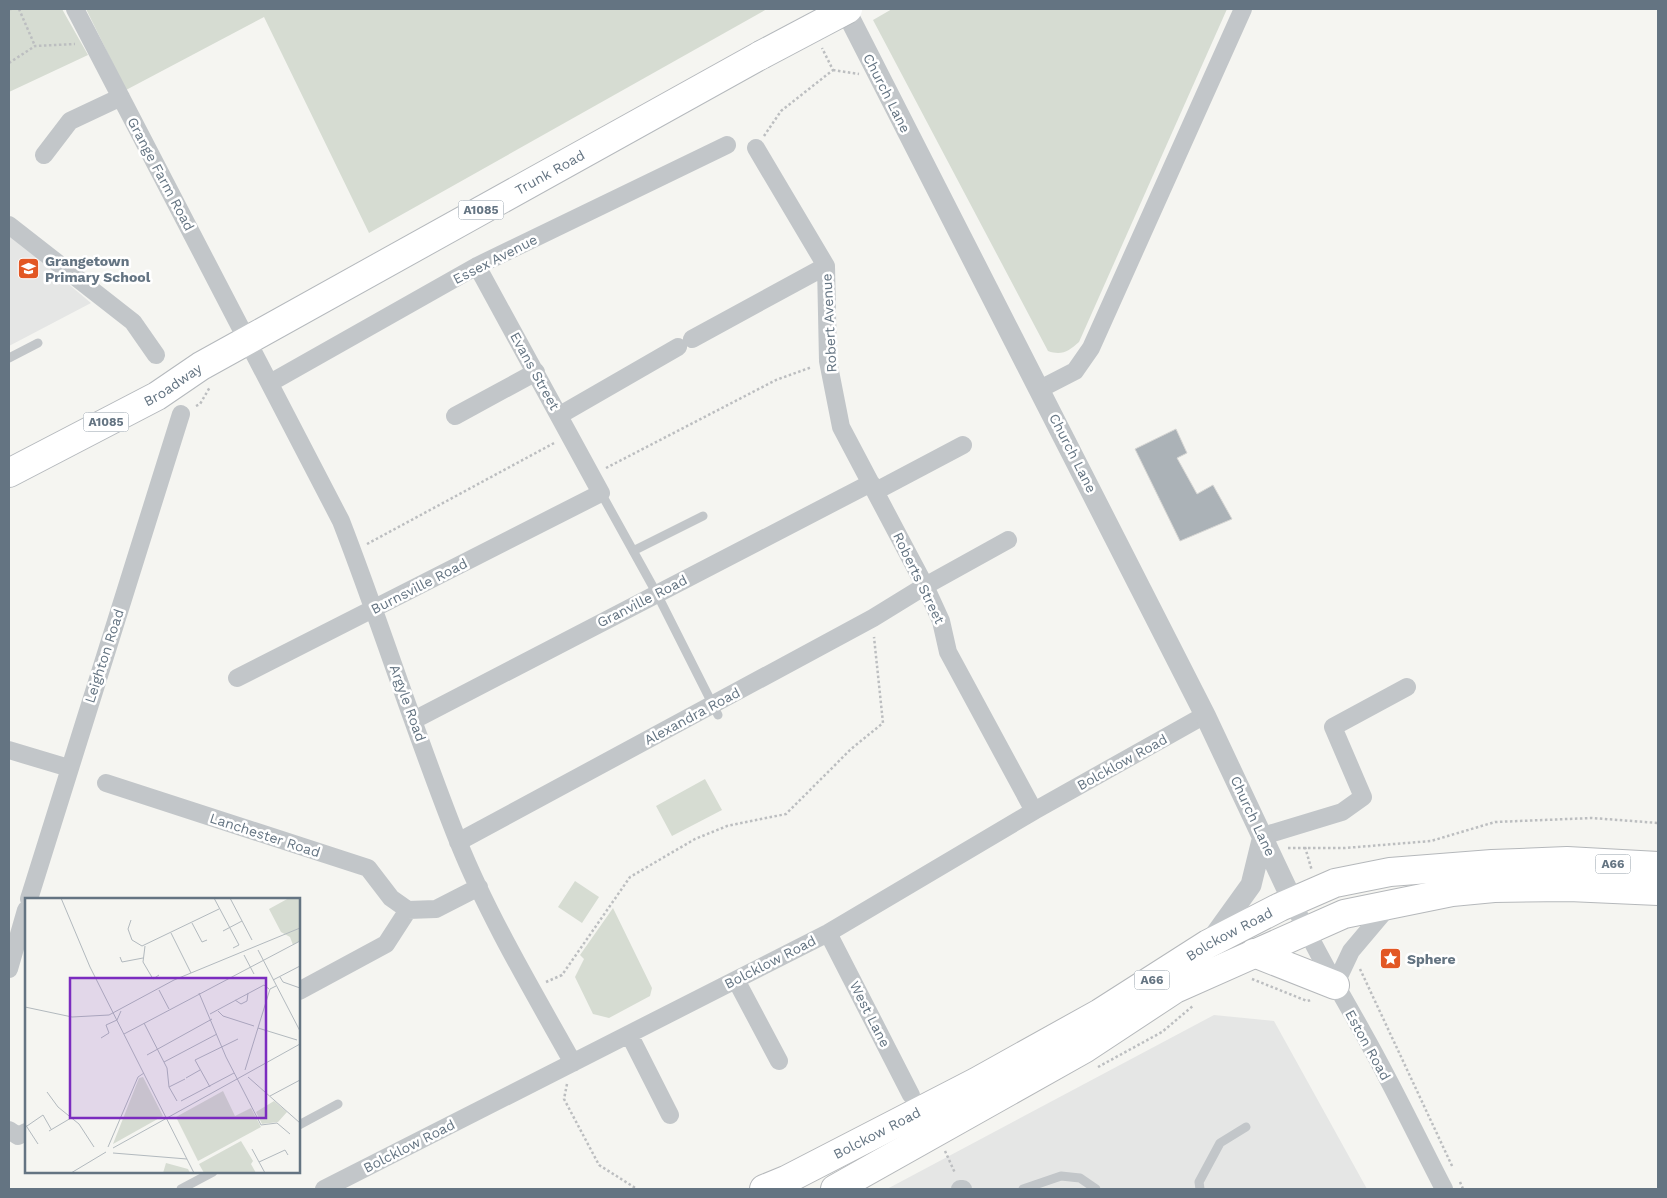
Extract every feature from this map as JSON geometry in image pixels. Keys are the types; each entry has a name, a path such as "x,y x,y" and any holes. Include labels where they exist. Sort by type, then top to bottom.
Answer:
{"main road":[{"name":"Trunk Road","path":"201,366 846,9"},
{"name":"Broadway","path":"9,460 150,386 201,366"},
{"name":"Broadway","path":"9,473 157,396 201,366"},
{"name":"Bolckow Road","path":"764,1189 786,1180 976,1082 1100,1012 1208,944 1335,883 1390,872 1567,861 1658,866"},
{"name":"A66","path":"1254,953 1344,914 1452,892 1494,888 1569,887 1658,891"},
{"name":"Bolckow Road","path":"835,1189 1084,1049 1175,989 1254,953"},
{"path":"1254,953 1335,985"}],"street":[{"name":"Grange Farm Road","path":"75,9 248,340"},
{"name":"Church Lane","path":"846,9 1206,715 1293,902"},
{"path":"1040,389 1075,371 1091,348 1242,9"},
{"path":"44,155 70,121 121,97"},
{"name":"Essex Avenue","path":"270,383 477,266 727,145"},
{"name":"Robert Avenue","path":"756,148 826,266 828,361 841,427"},
{"path":"9,225 133,322 156,355"},
{"name":"Evans Street","path":"477,266 571,434 601,493"},
{"path":"560,415 685,343 826,266"},
{"name":"Argyle Road","path":"248,340 341,521 375,608 458,842 479,887 532,988 566,1066"},
{"path":"454,416 536,372"},
{"name":"Leighton Road","path":"30,898 69,768 181,414"},
{"name":"Roberts Street","path":"841,427 941,621 948,652 1034,811"},
{"name":"Granville Road","path":"414,720 657,594 873,487 963,445"},
{"name":"Burnsville Road","path":"237,678 601,493"},
{"name":"Alexandra Road","path":"458,842 716,709 924,586 1008,540"},
{"path":"1208,944 1250,885 1263,836 1342,812 1363,797 1333,727 1407,687"},
{"name":"Bolcklow Road","path":"324,1189 350,1183 566,1066 828,933 1034,811 1206,715"},
{"path":"9,750 69,768"},
{"name":"Lanchester Road","path":"106,783 368,868 391,898 408,910"},
{"path":"300,990 386,944 408,910 436,909 479,887"},
{"name":"Eston Road","path":"1293,902 1305,930 1363,1032 1444,1189"},
{"path":"1335,985 1351,951 1389,905"},
{"path":"9,969 25,913"},
{"name":"West Lane","path":"828,933 911,1094"},
{"path":"736,980 779,1061"},
{"path":"629,1034 670,1115"},
{"path":"9,1130 18,1136 25,1132"}],"lane":[{"path":"9,358 38,343"},
{"path":"601,493 657,594 716,709"},
{"path":"633,551 703,516"},
{"path":"300,1124 338,1104"},
{"path":"1200,1189 1199,1182 1220,1143 1246,1127"},
{"path":"181,1189 211,1173"},
{"path":"1023,1189 1062,1176 1080,1178 1096,1189"}],"path":[{"path":"19,9 35,46"},
{"path":"9,63 35,46 93,42"},
{"path":"756,148 780,111 833,70 820,44"},
{"path":"592,475 776,380 828,361"},
{"path":"353,551 571,434"},
{"path":"532,988 562,975 630,877 688,843 727,826 786,814 851,749 883,724 872,618"},
{"path":"1305,847 1318,891"},
{"path":"1351,951 1455,1171"},
{"path":"1093,1070 1162,1032 1198,1003"},
{"path":"566,1066 567,1081 564,1100 599,1165 637,1189"},
{"path":"953,1146 945,1151 962,1189"},
{"path":"1459,1180 1463,1189"}],"shaded area":[{"path":"9,9 62,9 88,55 9,92"},
{"path":"86,9 767,9 369,233 264,17 126,90"},
{"path":"892,9 1227,9 1079,342 1068,350 1061,353 1048,351 873,20"},
{"name":"Grangetown Primary School","path":"9,234 91,303 9,346"},
{"path":"705,779 722,810 672,836 656,806"},
{"path":"575,881 599,897 582,923 558,907"},
{"path":"613,908 652,988 650,996 609,1018 593,1014 575,977 584,959 580,955"},
{"path":"1214,1015 1274,1021 1367,1189 887,1189"}],"building":[{"path":"1176,429 1187,453 1177,458 1197,494 1213,485 1232,519 1180,541 1135,449"}],"place":[{"name":"Grangetown Primary School","path":"29,269"},
{"name":"Sphere","path":"1391,959"}]}
